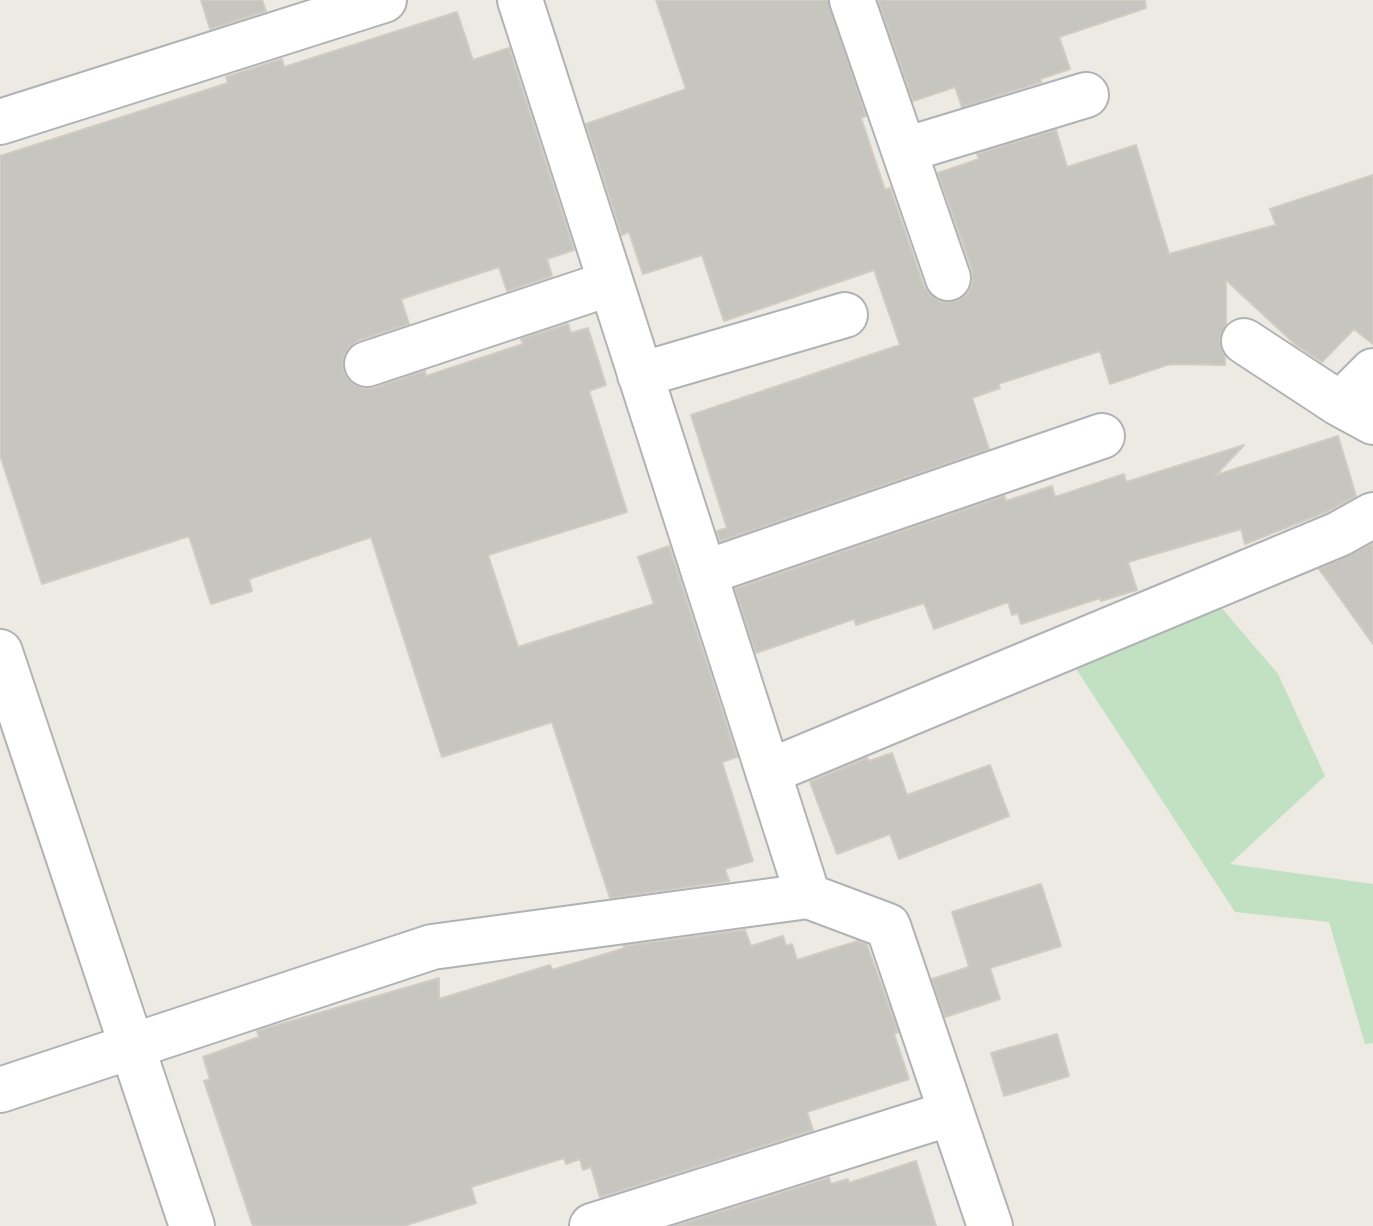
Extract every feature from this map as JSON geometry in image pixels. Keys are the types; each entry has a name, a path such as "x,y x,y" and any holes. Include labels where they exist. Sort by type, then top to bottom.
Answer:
{"street":[{"path":"0,122 384,0"},
{"path":"520,0 808,896"},
{"path":"852,0 948,278"},
{"path":"905,150 1086,95"},
{"path":"367,364 611,283"},
{"path":"640,375 845,315"},
{"path":"1244,341 1357,413 1373,371"},
{"path":"704,573 1102,436"},
{"path":"768,772 1339,534 1373,515"},
{"path":"0,652 192,1226"},
{"path":"0,1090 432,947 808,896 888,926 990,1226"},
{"path":"592,1226 951,1113"}],"green space":[{"path":"1220,606 1278,674 1325,776 1230,864 1373,884 1373,1043 1365,1044 1329,922 1235,912 1067,655"}],"building":[{"path":"201,0 262,0 266,11 210,29"},
{"path":"656,0 828,0 866,116 861,118 885,190 890,188 924,286 931,296 942,302 957,301 967,294 973,282 972,270 938,173 979,159 977,154 1056,130 1067,167 1136,145 1169,254 1276,225 1270,209 1373,175 1373,344 1354,329 1322,362 1296,345 1226,280 1226,325 1219,340 1225,365 1170,364 1110,384 1100,351 998,384 1000,388 972,398 989,449 720,541 717,531 727,528 691,415 900,345 874,270 724,321 702,255 643,274 629,232 622,235 586,124 686,89"},
{"path":"878,0 1145,0 1146,8 1059,37 1070,69 1040,79 1041,82 962,107 955,87 913,101"},
{"path":"457,12 473,60 509,48 574,250 547,259 552,276 507,291 499,267 401,299 409,324 359,340 349,347 343,358 343,371 351,383 363,389 374,388 425,371 426,376 523,344 521,339 568,324 571,333 588,328 606,385 589,391 627,512 488,555 518,647 654,604 638,557 669,546 737,757 722,762 753,861 725,869 729,881 610,898 552,722 442,757 371,537 249,579 252,591 211,604 189,536 42,584 0,455 0,156 228,83 226,77 282,59 284,67"},
{"path":"1338,436 1356,496 1328,511 1245,544 1241,529 1128,562 1137,590 1101,601 1100,598 1021,624 1018,613 1012,615 1008,602 934,629 924,603 856,625 854,619 756,653 735,589 1004,496 1006,501 1052,486 1055,497 1124,474 1126,482 1244,445 1216,475"},
{"path":"1373,545 1373,644 1319,569"},
{"path":"892,753 907,795 990,765 1009,816 899,859 890,834 837,854 810,782 867,758 869,761"},
{"path":"1041,884 1061,946 990,968 1000,999 945,1017 932,979 969,967 952,912"},
{"path":"745,930 751,946 783,936 786,946 792,944 797,960 858,941 867,945 898,1032 894,1034 909,1079 807,1112 813,1130 600,1197 591,1167 583,1170 580,1159 566,1164 564,1158 471,1187 476,1203 404,1226 253,1226 204,1081 210,1079 203,1057 259,1037 257,1031 439,978 439,999 550,965 552,970 624,946"},
{"path":"1057,1034 1069,1076 1004,1096 991,1053"},
{"path":"916,1161 936,1226 675,1226 829,1178 831,1184 848,1179 849,1183"}]}
